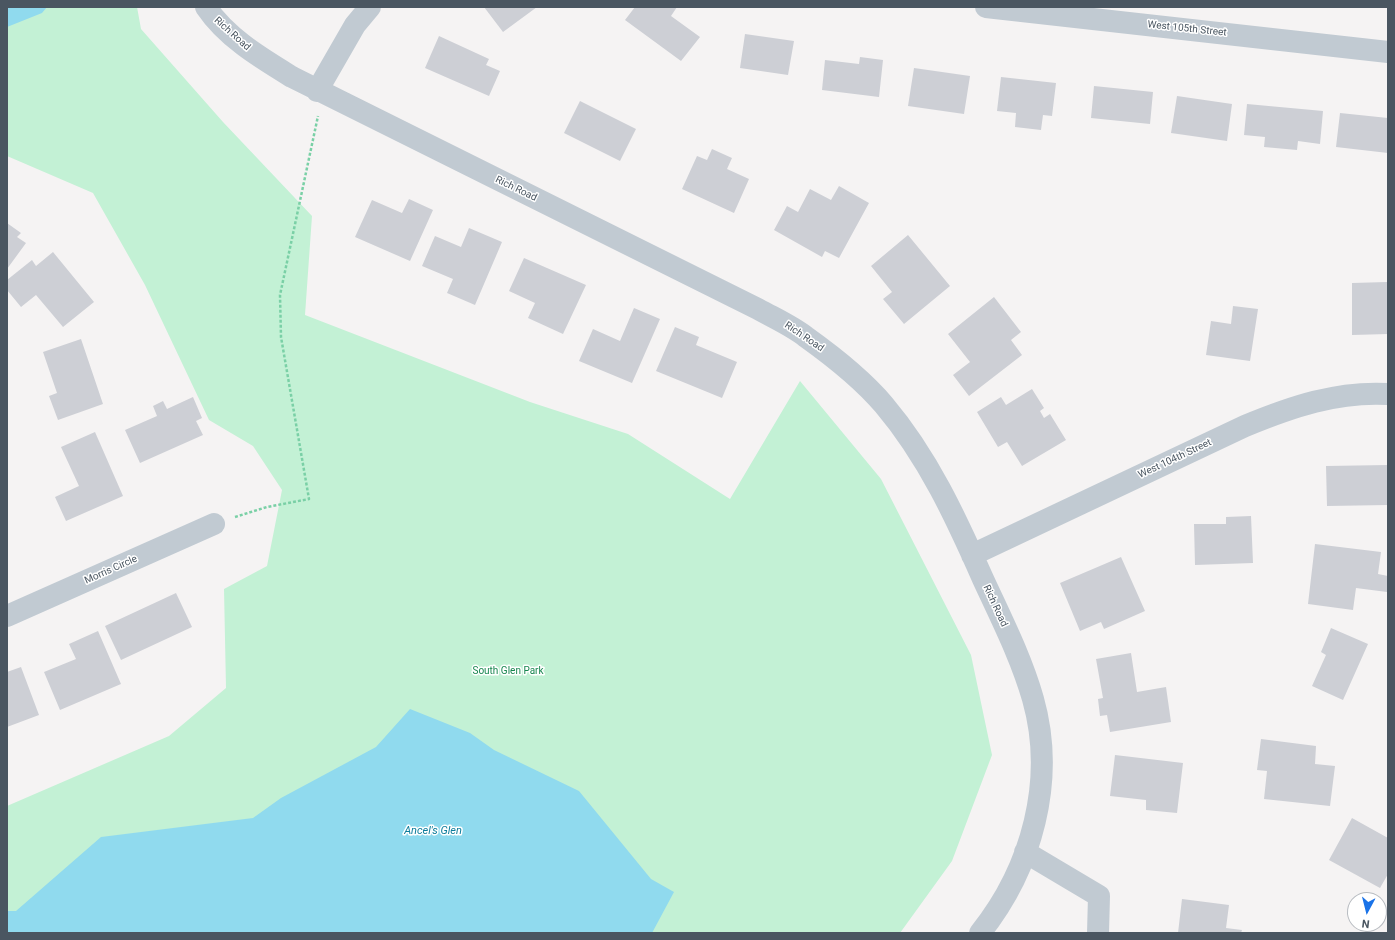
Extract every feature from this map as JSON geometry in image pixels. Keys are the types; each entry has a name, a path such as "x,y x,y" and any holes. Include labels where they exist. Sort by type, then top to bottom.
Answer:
{"street":[{"name":"Rich Road","path":"206,7 214,18 251,52 321,93 758,309 805,335 847,368 884,405 916,448 944,495 1018,656 1034,700 1041,745 1041,792 1031,838 1014,881 990,921 980,933"},
{"path":"321,93 355,25 370,7"},
{"name":"West 105th Street","path":"986,7 1388,52"},
{"name":"West 104th Street","path":"972,555 1245,426 1289,408 1334,397 1388,394"},
{"name":"Morris Circle","path":"7,616 214,524"},
{"path":"1025,852 1099,896 1098,933"}],"path":[{"path":"214,524 267,507 308,499 280,337 280,295 321,93"}],"green space":[{"name":"South Glen Park","path":"7,7 137,7 141,29 223,122 312,216 305,315 530,402 628,434 730,499 800,381 881,479 971,655 992,755 952,861 900,933 7,933 7,806 169,736 226,688 224,589 267,566 282,490 253,446 209,420 145,285 93,193 7,156"}],"water":[{"path":"7,7 47,7 42,13 7,27"},
{"name":"Ancel's Glen","path":"410,709 470,733 494,750 579,791 651,879 674,892 652,933 7,933 7,911 16,911 101,837 253,818 281,798 376,747"}],"building":[{"path":"484,7 537,7 503,32"},
{"path":"635,7 677,7 671,16 700,37 681,61 625,20"},
{"path":"745,34 794,41 788,75 740,68"},
{"path":"439,36 489,59 486,65 500,71 489,96 425,68"},
{"path":"860,57 883,60 879,97 822,90 825,60 859,64"},
{"path":"914,68 970,76 964,114 908,106"},
{"path":"1001,77 1056,83 1052,116 1043,115 1041,130 1015,127 1016,113 997,111"},
{"path":"1094,86 1153,92 1150,124 1091,118"},
{"path":"1177,96 1232,104 1227,141 1171,133"},
{"path":"580,101 636,129 620,161 564,133"},
{"path":"1247,104 1323,111 1320,144 1298,141 1297,150 1264,147 1265,137 1244,135"},
{"path":"1340,113 1388,118 1388,153 1336,147"},
{"path":"712,149 732,158 727,169 749,179 734,213 682,189 697,156 707,160"},
{"path":"839,186 869,203 839,258 825,251 822,257 774,230 787,206 798,212 810,189 831,200"},
{"path":"409,199 433,210 410,261 355,237 372,200 402,213"},
{"path":"7,223 21,233 17,237 26,243 7,269"},
{"path":"469,228 502,242 475,305 447,293 453,279 422,266 435,236 461,247"},
{"path":"908,235 950,286 904,324 883,299 892,292 871,266"},
{"path":"53,252 94,302 63,327 36,295 21,307 7,290 7,280 32,260 36,266"},
{"path":"524,258 586,285 563,334 528,318 535,303 509,291"},
{"path":"1387,282 1388,334 1352,335 1352,283"},
{"path":"994,297 1021,332 1011,340 1022,355 969,396 953,375 970,362 948,334"},
{"path":"1233,306 1258,309 1250,361 1206,355 1211,321 1231,324"},
{"path":"634,308 660,319 632,383 579,361 593,329 620,341"},
{"path":"675,327 699,337 696,345 737,362 722,398 656,371"},
{"path":"81,339 103,404 58,420 49,396 57,393 43,352"},
{"path":"1032,389 1044,408 1040,411 1044,418 1050,414 1066,440 1022,466 1007,442 998,447 977,412 1001,397 1006,405"},
{"path":"193,397 202,418 196,421 203,435 140,463 125,430 157,416 153,406 163,401 167,409"},
{"path":"95,432 123,496 66,521 55,497 79,486 61,447"},
{"path":"1388,465 1388,505 1327,506 1326,466"},
{"path":"1251,516 1253,563 1195,565 1194,524 1226,524 1226,517"},
{"path":"1315,544 1381,552 1378,574 1388,576 1387,592 1356,588 1353,610 1308,604"},
{"path":"1121,557 1145,611 1104,629 1101,622 1080,631 1060,583"},
{"path":"176,593 192,627 121,660 105,626"},
{"path":"1331,628 1368,644 1343,700 1312,686 1326,655 1321,652"},
{"path":"98,631 121,684 60,710 44,672 76,659 69,644"},
{"path":"1131,653 1137,692 1166,687 1171,722 1110,732 1107,715 1100,716 1098,699 1103,698 1096,659"},
{"path":"21,667 39,715 7,727 7,672"},
{"path":"1261,739 1316,746 1315,764 1335,766 1330,806 1264,799 1267,771 1257,770"},
{"path":"1115,755 1183,763 1177,813 1146,810 1146,800 1110,796"},
{"path":"1352,818 1388,838 1388,874 1380,888 1329,860"},
{"path":"1182,899 1229,905 1226,928 1242,930 1241,933 1178,933"}]}
